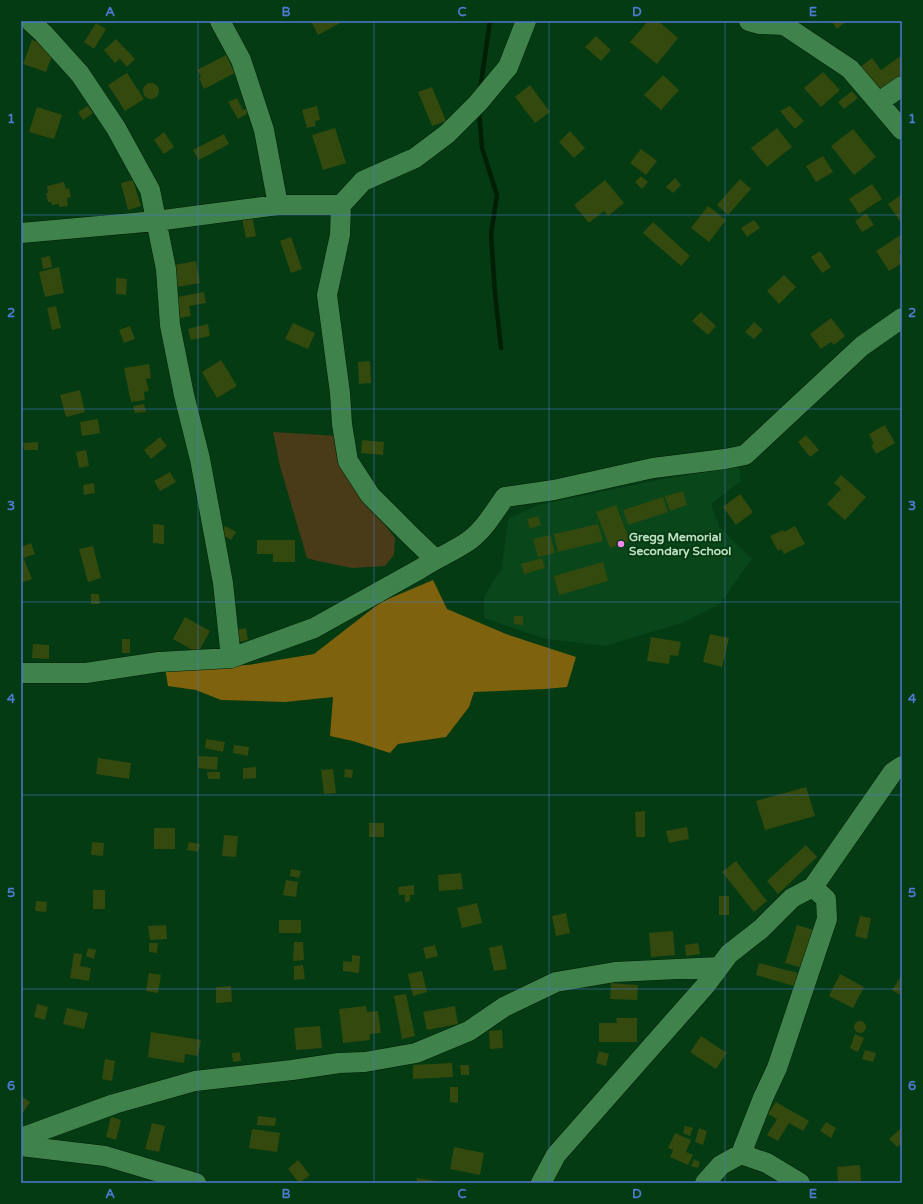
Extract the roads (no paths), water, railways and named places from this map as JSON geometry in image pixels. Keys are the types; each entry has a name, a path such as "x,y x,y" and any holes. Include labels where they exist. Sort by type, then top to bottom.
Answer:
{"street":[{"path":"30,21 80,74 116,128 150,190 166,269 170,325 184,395 200,459 223,583 231,658"},
{"path":"220,21 241,60 264,130 278,205"},
{"path":"436,559 370,495 348,461 342,424 340,393 327,295 340,235 341,205 363,181 415,158 447,134 478,103 508,67 526,21"},
{"path":"756,22 784,24 850,69 902,130"},
{"path":"879,102 902,86"},
{"path":"21,233 156,221 278,205 341,205"},
{"path":"21,673 86,673 159,662 231,658 314,628 468,542 484,526 505,497 554,490 653,468 745,455 862,346 902,318"},
{"path":"541,1183 556,1155 704,986 729,954 761,928 792,898 813,887 893,772 902,766"},
{"path":"705,1183 721,1165 741,1154 763,1098 777,1068 827,919 826,899 813,887"},
{"path":"21,1138 114,1104 195,1081 285,1071 339,1063 365,1062 416,1053 469,1031 504,1007 556,982 615,972 719,967"},
{"path":"21,1146 105,1156 196,1183"},
{"path":"741,1154 767,1163 800,1183"}],"waterway":[{"path":"480,90 490,21"},
{"path":"479,111 482,148 497,195 491,234 501,348"}],"place":[{"name":"Gregg Memorial Secondary School","path":"621,544"}]}
